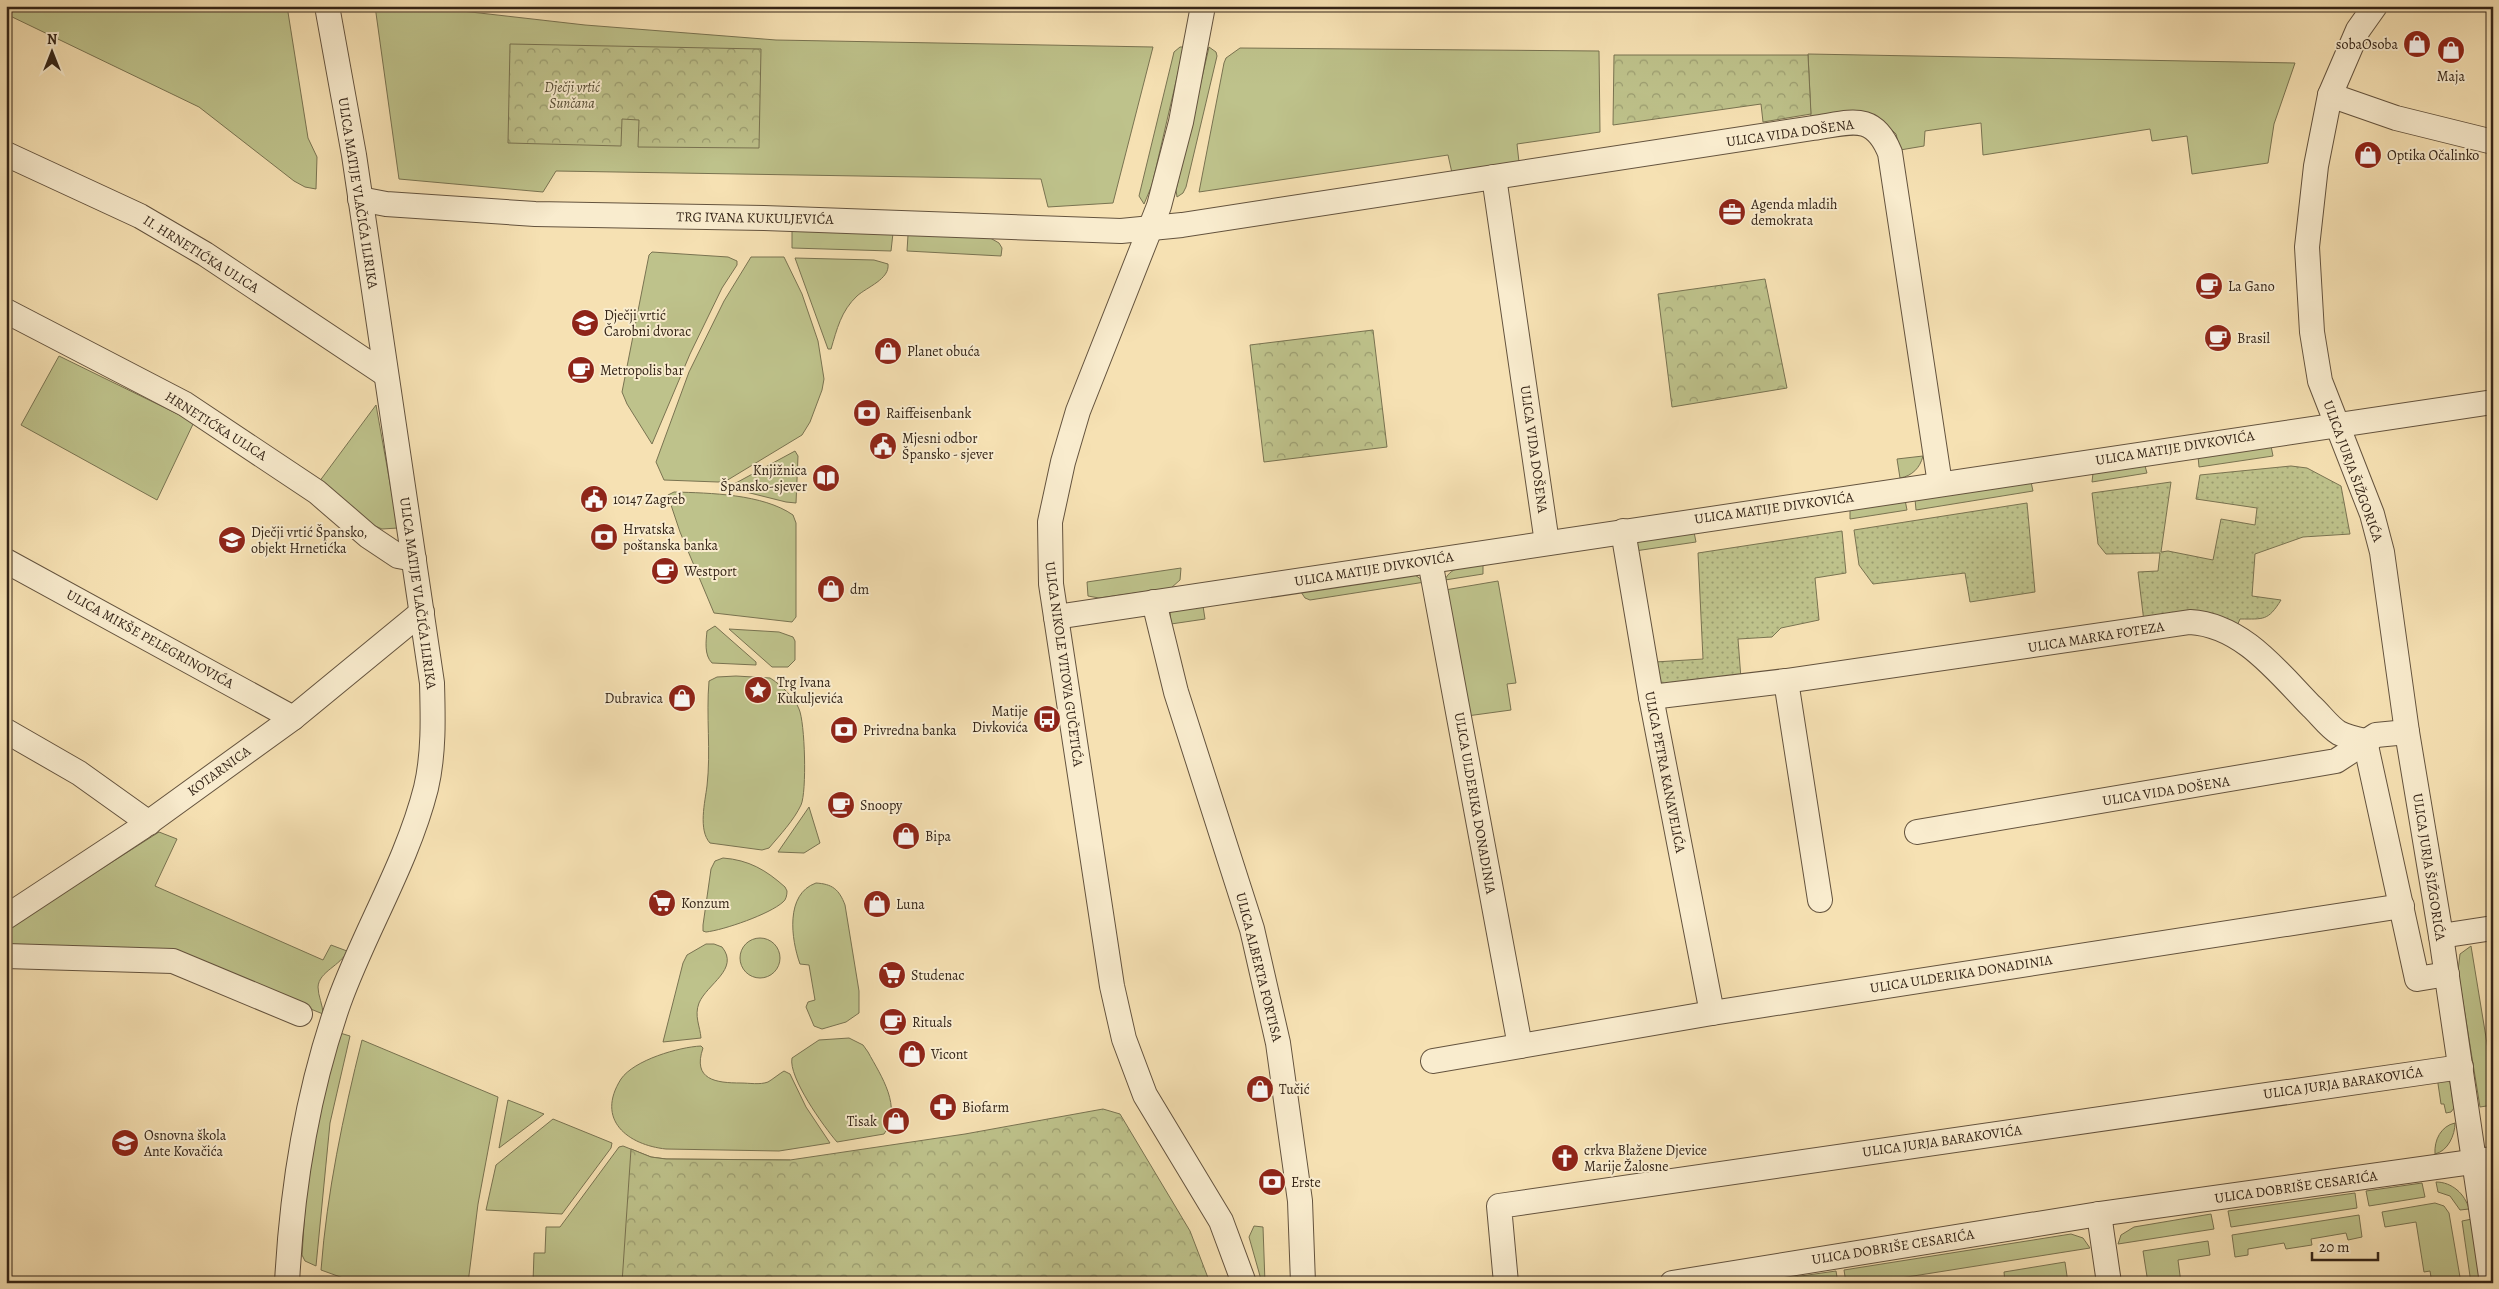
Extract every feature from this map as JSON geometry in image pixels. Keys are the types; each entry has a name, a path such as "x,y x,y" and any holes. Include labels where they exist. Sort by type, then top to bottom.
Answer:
{"street":[{"name":"ULICA MATIJE VLAČIĆA ILIRIKA","path":"287,1283 293,1199 307,1110 316,1074 343,992 411,833 426,787 433,733 432,683 422,612 385,374 354,155 327,6"},
{"name":"ULICA NIKOLE VITOVA GUČETIĆA","path":"1203,6 1181,122 1160,206 1078,411 1063,462 1054,503 1050,540 1051,584 1112,986 1122,1030 1145,1095 1221,1222 1244,1283"},
{"name":"ULICA JURJA ŠIŽGORIĆA","path":"2375,6 2358,30 2330,95 2316,166 2308,247 2316,352 2320,381 2372,514 2382,552 2406,732 2441,936 2460,1067 2484,1161 2492,1283"},
{"path":"2330,95 2396,118 2493,142"},
{"name":"ULICA VIDA DOŠENA","path":"1150,229 1846,123 1862,123 1873,127 1882,137 1890,153 1940,484"},
{"name":"II. HRNETIĆKA ULICA","path":"6,154 140,216 205,254 385,374"},
{"name":"ULICA VIDA DOŠENA","path":"1494,178 1548,543"},
{"name":"TRG IVANA KUKULJEVIĆA","path":"360,199 386,204 535,214 774,218 1121,231 1150,229"},
{"name":"HRNETIĆKA ULICA","path":"6,311 56,335 185,404 317,492 383,546 398,556 414,559"},
{"name":"ULICA MATIJE DIVKOVIĆA","path":"1056,617 2493,402"},
{"name":"ULICA PETRA KANAVELIĆA","path":"1623,531 1651,697 1712,1012"},
{"name":"ULICA MIKŠE PELEGRINOVIĆA","path":"6,561 293,718"},
{"name":"ULICA ULDERIKA DONADINIA","path":"1430,561 1520,1046"},
{"name":"ULICA ALBERTA FORTISA","path":"1154,602 1176,692 1252,929 1278,1043 1300,1201 1303,1283"},
{"name":"KOTARNICA","path":"6,918 149,823 293,718 422,612"},
{"name":"ULICA MARKA FOTEZA","path":"1651,697 1786,681 2190,622 2209,623 2226,630 2242,640 2273,667 2337,732 2365,741"},
{"path":"1786,681 1820,900"},
{"path":"6,731 79,773 149,823"},
{"name":"ULICA VIDA DOŠENA","path":"1917,832 2336,761 2345,757 2376,735 2406,732"},
{"path":"2365,741 2417,979 2447,974"},
{"name":"ULICA ULDERIKA DONADINIA","path":"1434,1061 1712,1012 2402,906"},
{"path":"2441,936 2493,928"},
{"path":"6,956 173,961 300,1014"},
{"name":"ULICA JURJA BARAKOVIĆA","path":"1506,1283 1499,1206 2460,1067"},
{"name":"ULICA DOBRIŠE CESARIĆA","path":"1672,1283 1748,1276 2098,1214 2484,1161"},
{"path":"2098,1214 2108,1283"}],"green space":[{"path":"6,6 287,6 308,138 317,157 316,189 305,187 294,181 199,107 6,14"},
{"path":"375,6 418,6 585,25 776,40 1153,47 1113,203 1048,207 1041,179 556,171 543,192 399,179"},
{"name":"Dječji vrtić Sunčana","path":"510,44 761,49 759,148 638,147 639,120 622,119 621,146 508,143"},
{"path":"1180,47 1184,47 1152,185 1144,204 1139,196 1174,52"},
{"path":"1209,47 1216,52 1217,56 1186,187 1183,193 1177,197 1176,190"},
{"path":"1240,48 1599,51 1600,132 1517,144 1519,162 1452,173 1448,155 1199,192 1224,63 1226,58"},
{"path":"1808,54 2295,63 2274,124 2268,163 2192,174 2187,136 2152,141 2150,129 1983,155 1981,123 1925,131 1924,146 1900,150 1896,134 1883,121 1811,118"},
{"path":"1614,55 1808,55 1811,114 1763,122 1761,104 1613,125"},
{"path":"792,229 893,233 891,251 792,248"},
{"path":"908,235 985,235 999,243 1002,248 1001,256 907,251"},
{"path":"652,252 728,257 737,261 737,265 722,288 690,354 652,444 627,404 622,392 649,255"},
{"path":"751,257 784,257 802,294 818,341 824,379 822,390 810,422 802,435 726,481 664,480 656,462 689,372 724,301"},
{"path":"795,258 874,260 888,264 888,269 882,278 857,296 847,308 840,321 831,349 828,349"},
{"path":"1765,279 1787,388 1672,407 1658,294"},
{"path":"1373,330 1387,447 1264,462 1250,345"},
{"path":"59,356 194,422 157,500 21,425"},
{"path":"376,405 398,528 382,529 373,525 319,482"},
{"path":"2271,446 2273,456 2199,467 2198,456"},
{"path":"795,451 798,456 796,503 734,489 734,484"},
{"path":"1923,456 1915,471 1900,478 1897,459"},
{"path":"2145,466 2147,473 2092,482 2093,473"},
{"path":"2291,466 2307,468 2341,486 2350,534 2303,537 2255,554 2252,596 2281,600 2272,612 2265,617 2260,619 2240,619 2237,626 2144,622 2138,572 2158,571 2160,553 2106,554 2098,544 2092,493 2171,482 2161,552 2168,551 2213,560 2221,519 2255,525 2257,508 2196,499 2200,475"},
{"path":"2031,482 2033,491 1916,510 1915,499"},
{"path":"674,492 720,494 752,499 781,508 793,515 796,523 796,617 792,622 714,613 680,532 669,499 668,495"},
{"path":"1905,500 1907,510 1850,519 1850,509"},
{"path":"2027,503 2035,592 1970,602 1965,573 1873,584 1859,565 1854,530"},
{"path":"1842,531 1846,573 1815,578 1819,620 1781,628 1772,637 1738,639 1741,679 1663,687 1660,683 1655,662 1703,659 1698,553"},
{"path":"1694,532 1696,542 1635,551 1634,541"},
{"path":"1483,564 1483,574 1445,580 1456,569"},
{"path":"1181,568 1180,580 1171,588 1099,598 1088,596 1087,582"},
{"path":"1415,575 1425,582 1310,600 1305,598 1301,592"},
{"path":"1498,581 1516,683 1507,684 1511,710 1467,716 1445,590"},
{"path":"1203,606 1205,619 1171,624 1170,612"},
{"path":"715,626 756,662 756,665 712,663 709,660 706,648 706,639 707,631"},
{"path":"729,629 779,632 793,637 795,641 795,660 788,667 772,667"},
{"path":"717,677 770,678 783,688 791,696 799,709 803,728 805,772 801,805 791,822 769,848 762,850 710,843 704,831 703,816 709,760 709,681"},
{"path":"809,807 820,843 804,853 778,852"},
{"path":"159,832 177,839 155,886 323,960 331,945 347,951 340,961 319,981 318,990 323,1014 192,961 6,948 6,930"},
{"path":"723,858 741,861 764,871 785,887 787,896 777,907 758,916 735,925 706,932 703,931 703,925 711,869 715,861"},
{"path":"816,883 834,888 845,905 859,991 859,1013 846,1022 822,1029 814,1026 806,1007 808,1002 815,1000 809,965 800,964 793,930 795,907 799,897 806,889"},
{"path":"764,938 771,941 777,947 780,958 779,966 771,975 764,978 756,978 749,975 741,966 740,954 743,947 752,939"},
{"path":"706,944 722,947 727,955 727,962 725,969 699,1003 697,1017 701,1038 663,1042 683,963 687,955"},
{"path":"2471,946 2493,1080 2493,1105 2480,1107 2458,971 2460,954"},
{"path":"340,1033 350,1036 330,1123 316,1266 305,1261 302,1255 306,1193 317,1123"},
{"path":"849,1038 863,1045 879,1071 888,1092 891,1113 889,1124 884,1134 837,1142 816,1114 801,1089 792,1066 792,1058 819,1040"},
{"path":"362,1040 498,1097 478,1204 468,1283 357,1283 321,1270 327,1212 337,1154"},
{"path":"701,1046 703,1048 700,1059 701,1067 709,1078 715,1080 732,1083 762,1083 768,1082 784,1071 790,1074 806,1107 830,1143 779,1151 666,1149 652,1147 628,1136 614,1118 612,1107 614,1094 621,1079 627,1072 646,1060 669,1052"},
{"path":"2449,1075 2454,1108 2451,1112 2446,1113 2444,1104 2441,1104 2437,1077"},
{"path":"508,1100 544,1114 499,1148"},
{"path":"1103,1109 1120,1114 1190,1231 1210,1283 622,1283 631,1149 651,1157 666,1159 790,1160 965,1134"},
{"path":"553,1119 612,1143 611,1148 562,1214 486,1210 496,1165"},
{"path":"2455,1123 2450,1142 2444,1150 2435,1154 2439,1134 2446,1127"},
{"path":"623,1146 651,1157 666,1159 790,1160 938,1283 533,1283 534,1253 545,1253 546,1227 560,1227 619,1147"},
{"path":"2436,1182 2447,1184 2457,1190 2464,1198 2469,1209 2460,1210 2450,1196 2438,1192"},
{"path":"2422,1183 2425,1197 2369,1206 2366,1191"},
{"path":"2355,1193 2357,1208 2231,1227 2228,1211"},
{"path":"2435,1203 2444,1206 2449,1213 2461,1283 2432,1283 2430,1271 2424,1272 2416,1222 2385,1227 2382,1212"},
{"path":"2211,1214 2214,1229 2118,1244 2121,1235 2134,1227"},
{"path":"2359,1215 2362,1237 2348,1240 2346,1233 2311,1239 2312,1245 2286,1249 2284,1243 2248,1249 2248,1255 2235,1257 2232,1235"},
{"path":"2472,1219 2480,1283 2471,1283 2462,1221"},
{"path":"1254,1226 1263,1227 1265,1283 1262,1283 1249,1237"},
{"path":"2071,1234 2083,1238 2090,1248 1869,1283 1846,1283 1844,1270"},
{"path":"2208,1241 2210,1255 2178,1260 2181,1283 2148,1283 2143,1251"},
{"path":"2065,1262 2068,1283 2038,1283 2038,1280 2005,1283 2004,1272"},
{"path":"1836,1271 1838,1283 1780,1283 1780,1279"}],"place":[{"name":"sobaOsoba","path":"2417,44"},
{"name":"Maja","path":"2451,50"},
{"name":"Optika Očalinko","path":"2368,155"},
{"name":"Agenda mladih demokrata","path":"1732,212"},
{"name":"La Gano","path":"2209,286"},
{"name":"Dječji vrtić Čarobni dvorac","path":"585,323"},
{"name":"Brasil","path":"2218,338"},
{"name":"Planet obuća","path":"888,351"},
{"name":"Metropolis bar","path":"581,370"},
{"name":"Raiffeisenbank","path":"867,413"},
{"name":"Mjesni odbor Špansko - sjever","path":"883,446"},
{"name":"Knjižnica Špansko-sjever","path":"826,478"},
{"name":"10147 Zagreb","path":"594,499"},
{"name":"Hrvatska poštanska banka","path":"604,537"},
{"name":"Dječji vrtić Špansko, objekt Hrnetićka","path":"232,540"},
{"name":"Westport","path":"665,571"},
{"name":"dm","path":"831,589"},
{"name":"Trg Ivana Kukuljevića","path":"758,690"},
{"name":"Dubravica","path":"682,698"},
{"name":"Matije Divkovića","path":"1047,719"},
{"name":"Privredna banka","path":"844,730"},
{"name":"Snoopy","path":"841,805"},
{"name":"Bipa","path":"906,836"},
{"name":"Konzum","path":"662,903"},
{"name":"Luna","path":"877,904"},
{"name":"Studenac","path":"892,975"},
{"name":"Rituals","path":"893,1022"},
{"name":"Vicont","path":"912,1054"},
{"name":"Tučić","path":"1260,1089"},
{"name":"Biofarm","path":"943,1107"},
{"name":"Tisak","path":"896,1121"},
{"name":"Osnovna škola Ante Kovačića","path":"125,1143"},
{"name":"crkva Blažene Djevice Marije Žalosne","path":"1565,1158"},
{"name":"Erste","path":"1272,1182"}]}
